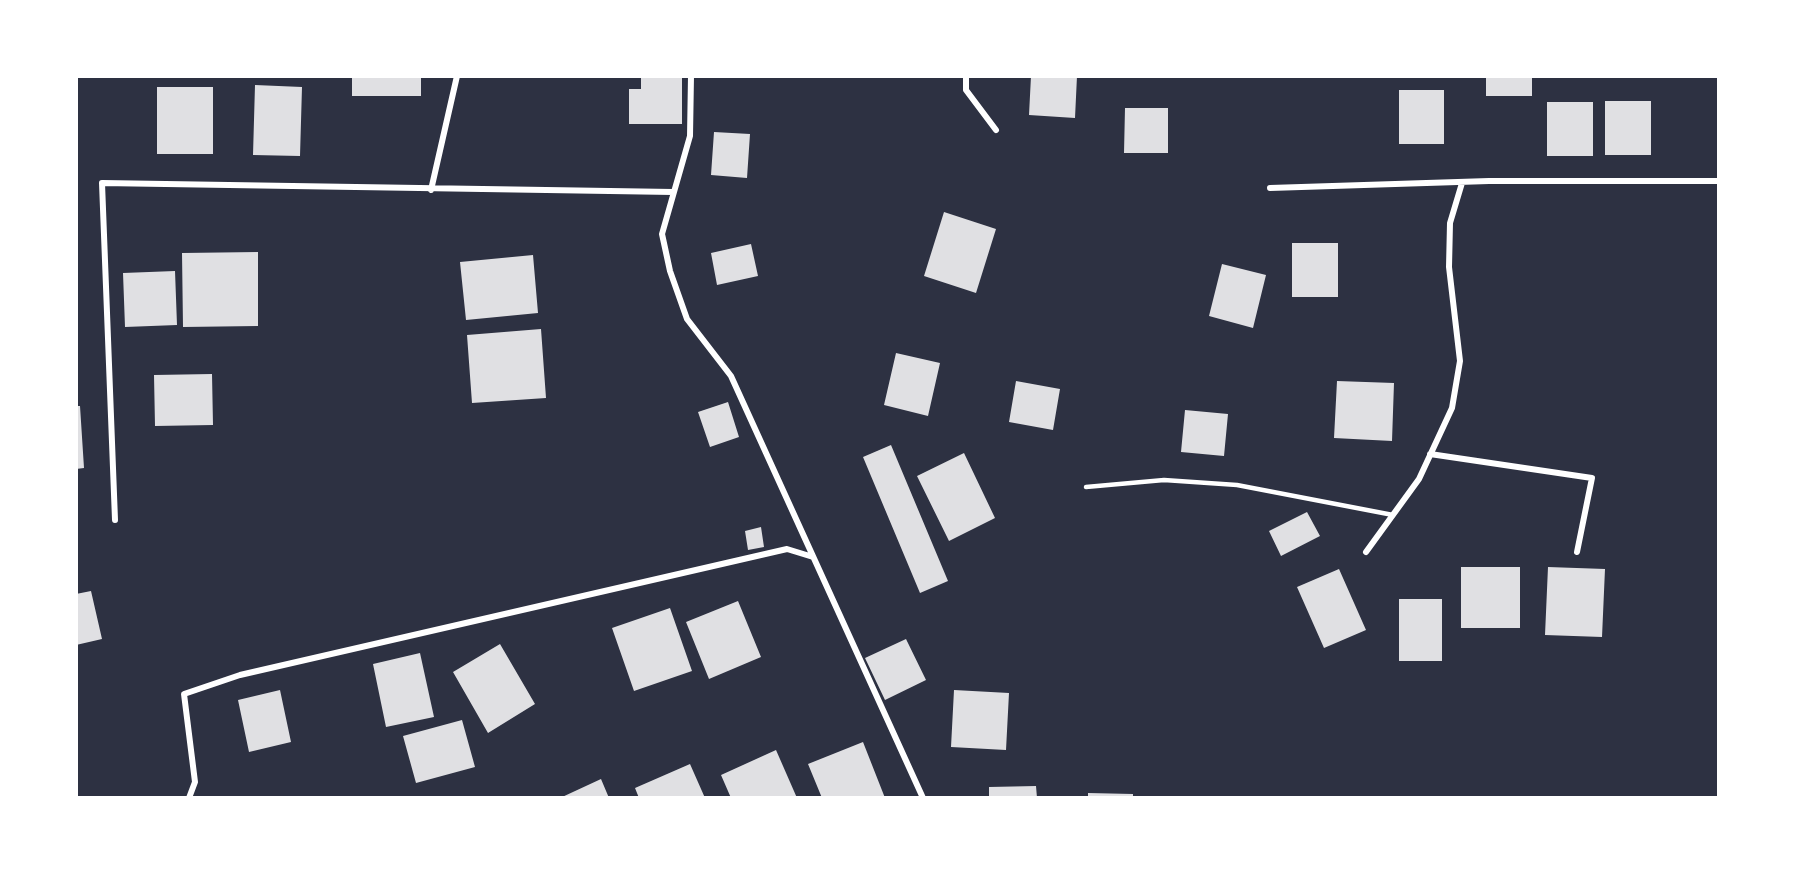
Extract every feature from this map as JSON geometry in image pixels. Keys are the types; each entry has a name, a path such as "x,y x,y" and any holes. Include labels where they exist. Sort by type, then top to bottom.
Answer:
{"street":[{"path":"431,190 457,76"},
{"path":"691,76 690,136 662,234 670,270 687,320 731,376 924,798"},
{"path":"966,76 966,90 996,130"},
{"path":"1270,188 1489,181 1719,181"},
{"path":"115,520 102,183 431,190 673,192"},
{"path":"1366,552 1419,479 1452,408 1460,362 1449,267 1450,223 1462,183"},
{"path":"1430,454 1592,478 1577,552"},
{"path":"189,798 195,782 184,694 240,675 787,549 813,557"}],"lane":[{"path":"1086,487 1164,480 1237,486 1393,515"}],"building":[{"path":"352,76 421,76 421,96 352,96"},
{"path":"641,76 682,76 682,124 629,124 629,89 641,89"},
{"path":"1031,76 1077,76 1075,118 1029,115"},
{"path":"1486,76 1532,76 1532,96 1486,96"},
{"path":"255,85 302,87 300,156 253,155"},
{"path":"157,87 213,87 213,154 157,154"},
{"path":"1399,90 1444,90 1444,144 1399,144"},
{"path":"1605,101 1651,101 1651,155 1605,155"},
{"path":"1547,102 1593,102 1593,156 1547,156"},
{"path":"1125,108 1168,108 1168,153 1124,153"},
{"path":"714,132 750,134 747,178 711,175"},
{"path":"944,212 996,229 976,293 924,276"},
{"path":"1292,243 1338,243 1338,297 1292,297"},
{"path":"751,244 758,276 717,285 711,253"},
{"path":"258,252 258,326 183,327 182,253"},
{"path":"533,255 538,313 466,320 460,262"},
{"path":"1222,264 1266,275 1253,328 1209,316"},
{"path":"175,271 177,325 125,327 123,273"},
{"path":"541,329 546,398 472,403 467,335"},
{"path":"896,353 940,363 928,416 884,405"},
{"path":"212,374 213,425 155,426 154,375"},
{"path":"1016,381 1060,389 1053,430 1009,422"},
{"path":"1337,381 1394,383 1392,441 1334,438"},
{"path":"728,402 739,437 710,447 698,412"},
{"path":"76,406 80,406 84,468 76,469"},
{"path":"1185,410 1228,414 1224,456 1181,452"},
{"path":"891,445 948,581 920,593 863,457"},
{"path":"964,453 995,518 949,541 917,476"},
{"path":"1307,512 1320,536 1281,556 1269,531"},
{"path":"761,527 764,547 748,550 745,531"},
{"path":"1461,567 1520,567 1520,628 1461,628"},
{"path":"1548,567 1605,569 1602,637 1545,635"},
{"path":"1339,569 1366,630 1324,648 1297,587"},
{"path":"91,591 102,639 76,645 76,594"},
{"path":"1399,599 1442,599 1442,661 1399,661"},
{"path":"738,601 761,657 709,679 686,622"},
{"path":"670,608 692,671 634,691 612,628"},
{"path":"906,639 926,680 885,700 865,658"},
{"path":"500,644 535,704 488,733 453,672"},
{"path":"420,653 434,717 386,727 373,664"},
{"path":"280,690 291,742 249,752 238,700"},
{"path":"954,690 1009,693 1006,750 951,747"},
{"path":"462,720 475,767 416,783 403,736"},
{"path":"863,742 885,798 822,798 808,764"},
{"path":"776,750 797,798 731,798 721,775"},
{"path":"690,764 705,798 639,798 635,788"},
{"path":"601,779 609,798 560,798"},
{"path":"1036,786 1037,798 989,798 989,787"},
{"path":"1088,793 1133,794 1133,798 1088,798"}]}
